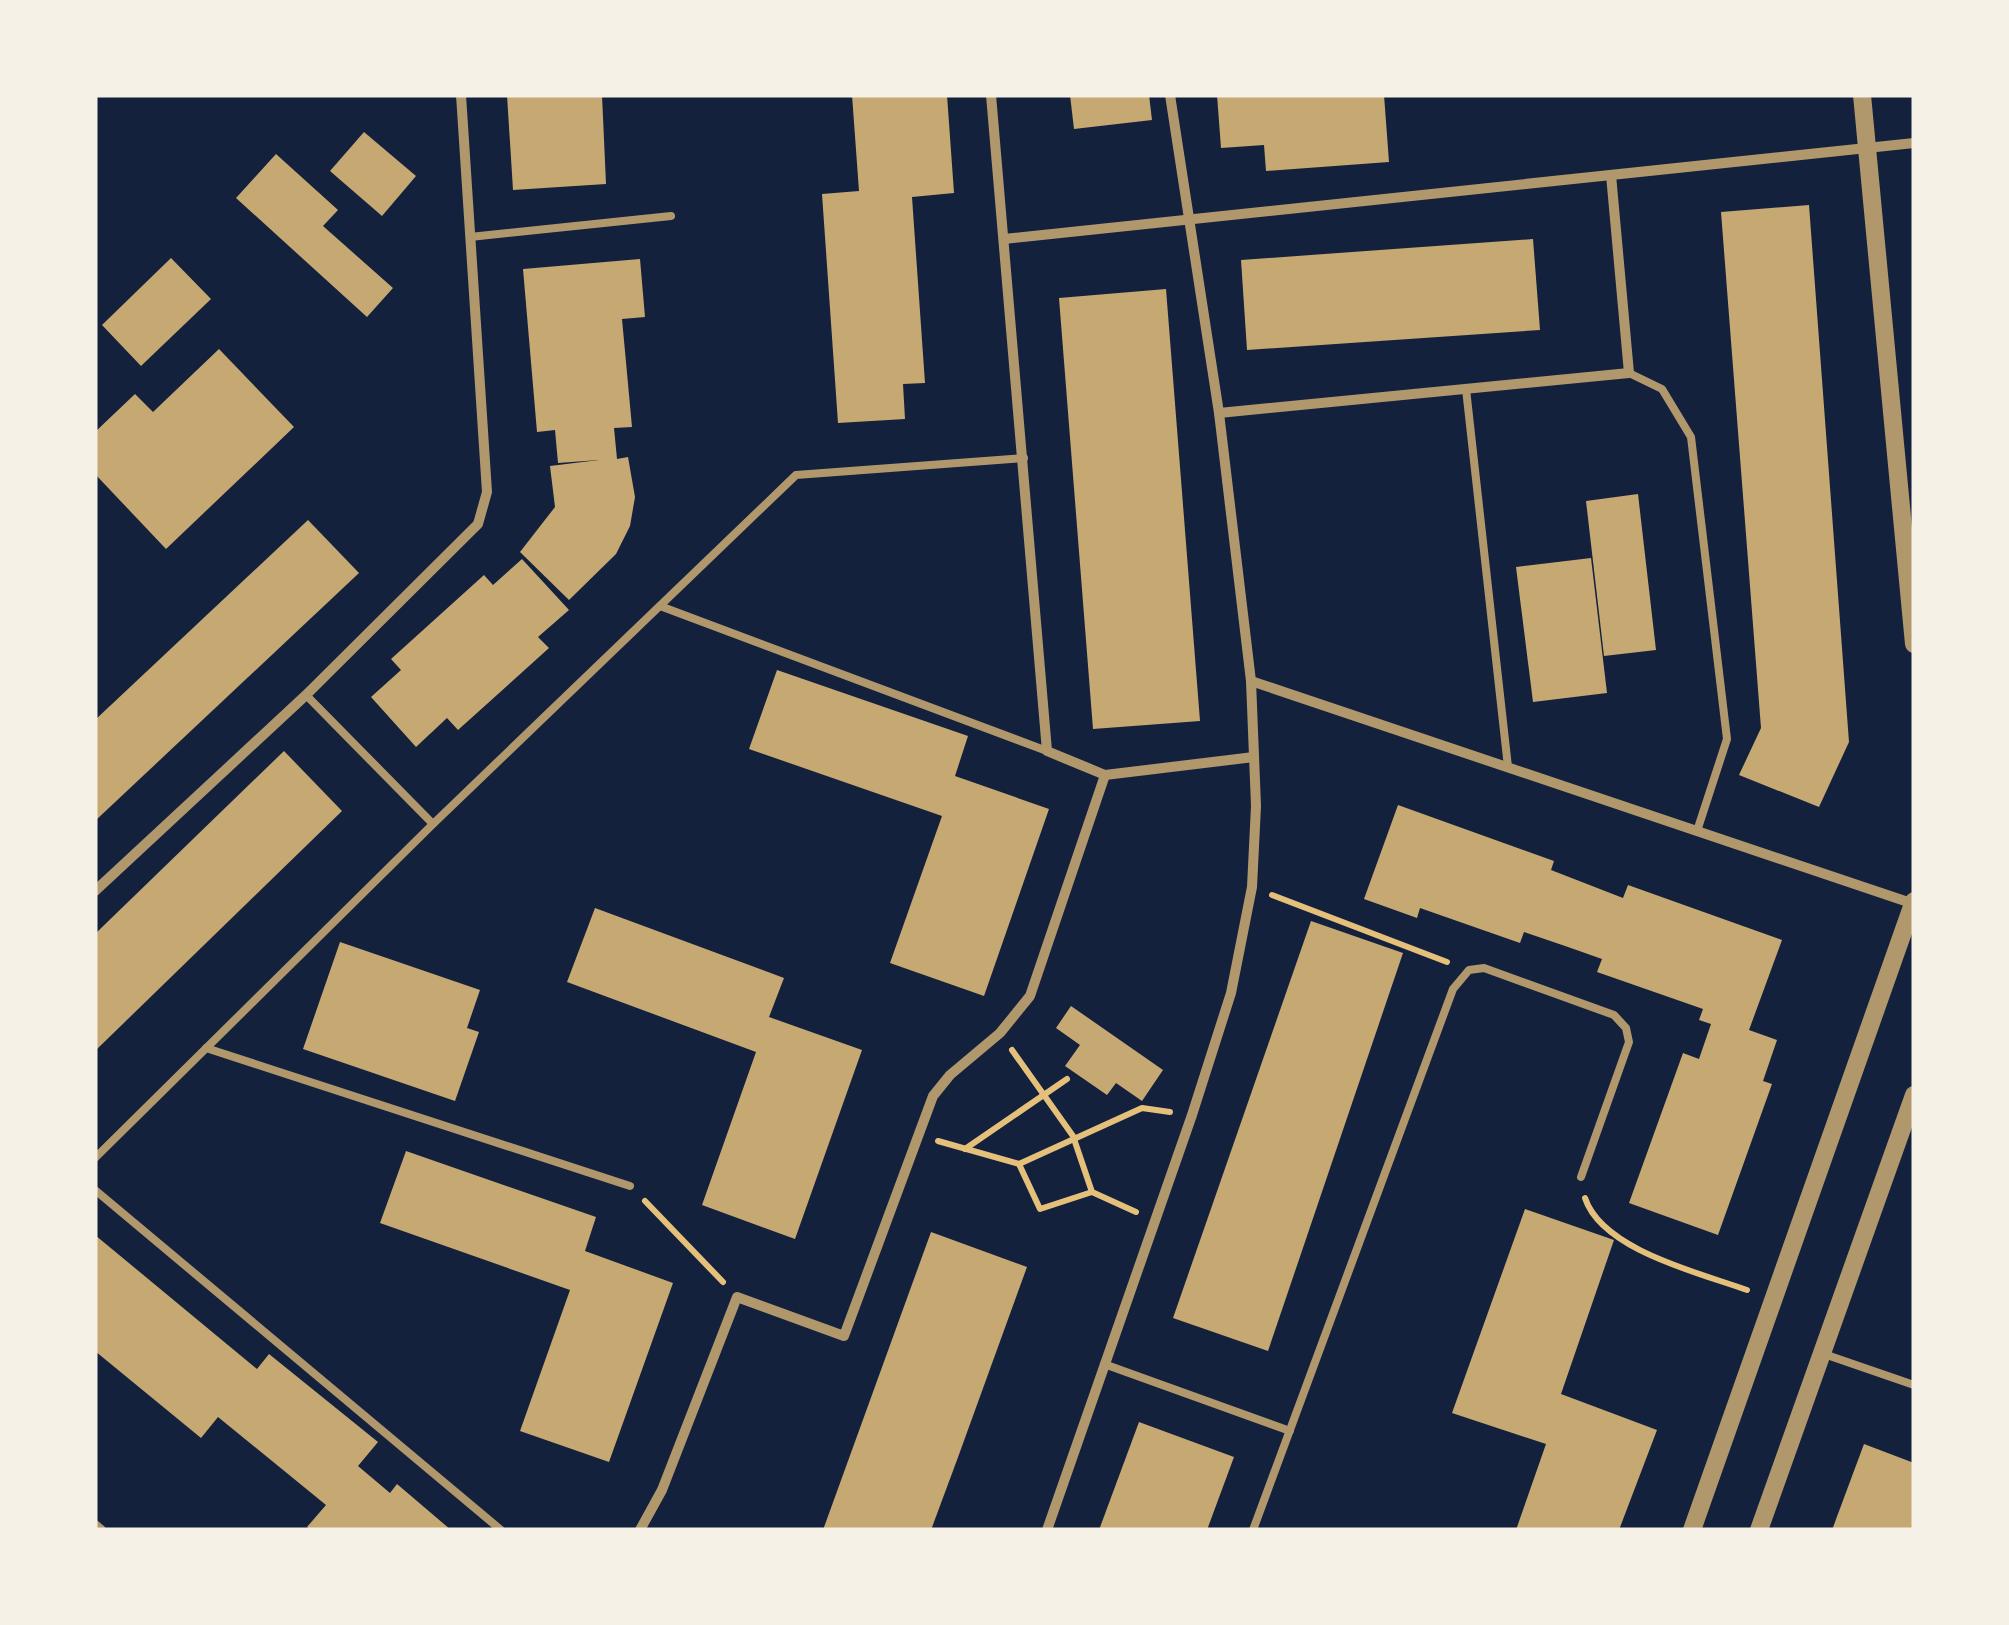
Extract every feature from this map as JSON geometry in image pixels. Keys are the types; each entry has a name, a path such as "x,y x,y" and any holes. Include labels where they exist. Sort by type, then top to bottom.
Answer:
{"street":[{"path":"95,891 306,695 478,524 488,492 460,95"},
{"path":"990,95 1047,751 1105,775 1254,757"},
{"path":"1047,1530 1192,1115 1230,993 1252,887 1254,757 1250,681 1219,413 1170,95"},
{"path":"1862,95 1914,644"},
{"path":"1004,238 1914,143"},
{"path":"1219,413 1628,372 1611,174"},
{"path":"1250,681 1914,903 1692,1530"},
{"path":"640,1530 662,1490 738,1297 844,1336 918,1135 942,1086 1000,1033 1030,996 1105,775"},
{"path":"1760,1530 1914,1095"}],"lane":[{"path":"470,237 671,216"},
{"path":"1628,372 1662,390 1691,437 1727,739 1697,831"},
{"path":"1466,390 1508,767"},
{"path":"95,1158 433,824 796,475 1024,458"},
{"path":"660,606 1047,751"},
{"path":"306,695 433,824"},
{"path":"1253,1530 1453,989 1469,970 1484,968 1614,1014 1626,1028 1629,1042 1581,1177"},
{"path":"206,1048 630,1186"},
{"path":"95,1190 501,1530"},
{"path":"1824,1354 1914,1385"},
{"path":"1104,1364 1290,1432"}],"path":[{"path":"1252,887 1469,970"},
{"path":"1000,1033 1073,1136 1092,1192"},
{"path":"965,1148 1067,1079"},
{"path":"918,1135 1018,1164 1142,1108 1192,1115"},
{"path":"1018,1164 1040,1209 1092,1192 1156,1220"},
{"path":"1581,1177 1586,1203 1596,1220 1636,1249 1775,1301"},
{"path":"630,1186 738,1297"}],"building":[{"path":"507,95 602,95 606,184 513,190"},
{"path":"852,95 947,95 954,193 912,197 925,383 903,384 905,419 838,423 822,194 859,191"},
{"path":"1070,95 1149,95 1152,120 1074,129"},
{"path":"1217,95 1384,95 1389,162 1266,171 1264,145 1221,148"},
{"path":"364,132 416,176 382,216 330,171"},
{"path":"276,154 338,210 323,226 393,288 367,317 236,198"},
{"path":"1809,205 1849,742 1819,807 1739,775 1761,728 1721,212"},
{"path":"1533,239 1540,330 1247,350 1241,260"},
{"path":"171,258 211,299 141,366 102,325"},
{"path":"640,259 645,317 622,319 632,427 614,428 617,459 628,457 635,497 630,526 616,554 569,600 520,552 555,507 550,466 599,460 558,463 555,430 537,432 523,269"},
{"path":"1166,289 1200,721 1093,729 1059,298"},
{"path":"219,349 294,427 166,549 95,474 95,432 135,394 153,412"},
{"path":"1638,494 1656,650 1604,656 1586,501"},
{"path":"308,520 359,573 95,821 95,720"},
{"path":"1591,558 1607,693 1533,702 1516,567"},
{"path":"522,559 569,610 538,637 549,648 458,730 447,718 416,747 371,697 401,670 391,659 484,575 493,585"},
{"path":"777,670 968,736 955,776 1049,809 984,996 890,963 942,816 749,749"},
{"path":"284,751 342,811 95,1051 95,934"},
{"path":"1398,805 1554,861 1551,870 1623,898 1628,885 1782,940 1749,1030 1777,1040 1763,1081 1772,1084 1718,1235 1629,1203 1683,1053 1699,1059 1711,1024 1699,1020 1703,1009 1597,972 1602,959 1524,932 1520,943 1420,908 1417,918 1364,899"},
{"path":"595,908 784,978 769,1017 862,1050 795,1239 702,1205 756,1052 567,982"},
{"path":"1311,921 1403,953 1268,1351 1173,1318"},
{"path":"340,942 480,990 467,1028 479,1032 455,1101 303,1049"},
{"path":"1071,1006 1163,1070 1142,1101 1116,1083 1107,1095 1065,1066 1080,1045 1056,1028"},
{"path":"406,1151 596,1217 585,1251 673,1283 609,1462 520,1431 570,1290 380,1223"},
{"path":"1525,1209 1614,1240 1561,1394 1657,1430 1619,1530 1516,1530 1546,1444 1452,1413"},
{"path":"931,1232 1027,1267 931,1530 823,1530"},
{"path":"95,1235 257,1369 269,1354 378,1442 358,1466 390,1493 397,1484 451,1530 307,1527 326,1505 218,1417 201,1438 95,1351"},
{"path":"1139,1422 1234,1457 1207,1530 1099,1530"},
{"path":"1864,1444 1914,1463 1914,1530 1832,1530"}]}
